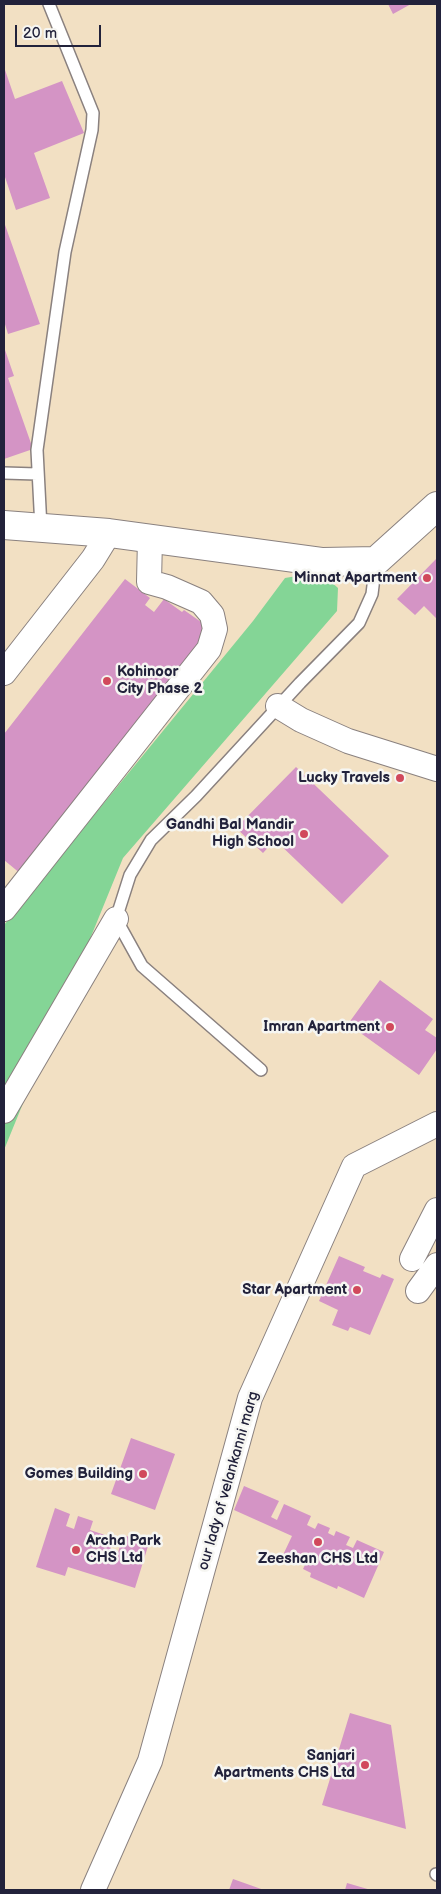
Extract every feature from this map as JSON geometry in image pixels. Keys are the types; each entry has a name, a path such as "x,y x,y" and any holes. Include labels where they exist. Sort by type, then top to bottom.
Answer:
{"street":[{"path":"4,524 109,533 323,562 376,560 437,506"},
{"path":"4,673 93,559 109,533"},
{"path":"4,909 209,649 214,629 212,615 201,602 173,589 149,582 150,539"},
{"path":"278,706 301,720 348,741 437,769"},
{"path":"4,1111 116,919"},
{"name":"our lady of velankanni marg","path":"94,1890 150,1761 250,1398 354,1166 437,1124"},
{"path":"412,1259 437,1210"},
{"path":"418,1291 437,1266"}],"lane":[{"path":"41,528 37,450 65,252 93,122 93,113 49,4"},
{"path":"4,473 37,474"},
{"path":"262,1070 142,966 116,919 130,875 151,840 196,796 278,706 359,623 372,594 376,560"}],"green space":[{"path":"320,572 338,588 337,611 123,858 4,1150 4,925 253,621 285,578"}],"building":[{"path":"388,4 411,4 393,14"},
{"path":"4,67 15,99 62,81 84,133 34,153 50,198 16,210 4,174"},
{"path":"4,222 40,324 8,334 4,321"},
{"path":"4,347 14,376 8,378 33,449 4,459"},
{"name":"Minnat Apartment","path":"437,558 437,619 424,606 415,615 397,599"},
{"name":"Kohinoor City Phase 2","path":"125,579 150,598 145,605 154,612 164,599 211,629 21,874 4,860 4,734"},
{"name":"Gandhi Bal Mandir High School","path":"296,767 389,856 342,904 275,840 263,853 236,828"},
{"name":"Imran Apartment","path":"380,980 433,1019 425,1030 437,1038 437,1049 419,1075 348,1024"},
{"name":"Star Apartment","path":"339,1256 365,1267 363,1271 380,1278 382,1274 394,1279 370,1335 350,1327 348,1331 332,1325 338,1310 319,1301"},
{"name":"Gomes Building","path":"131,1438 175,1454 155,1510 111,1494"},
{"name":"Zeeshan CHS Ltd","path":"244,1486 279,1501 271,1517 277,1520 284,1504 311,1516 307,1525 315,1529 318,1523 330,1528 328,1533 334,1536 336,1531 350,1537 346,1545 353,1548 357,1540 384,1552 364,1598 338,1586 337,1589 310,1577 311,1573 303,1569 305,1565 283,1555 292,1536 234,1510"},
{"name":"Archa Park CHS Ltd","path":"55,1508 70,1514 66,1526 74,1529 78,1516 93,1521 90,1530 114,1538 108,1557 116,1560 123,1535 149,1543 135,1588 68,1567 65,1576 36,1567"},
{"name":"Sanjari Apartments CHS Ltd","path":"350,1713 391,1725 406,1829 322,1805"},
{"path":"233,1879 264,1890 229,1890"},
{"path":"347,1883 371,1890 345,1890"}],"place":[{"name":"Minnat Apartment","path":"427,578"},
{"name":"Kohinoor City Phase 2","path":"107,681"},
{"name":"Lucky Travels","path":"400,778"},
{"name":"Gandhi Bal Mandir High School","path":"304,834"},
{"name":"Imran Apartment","path":"390,1027"},
{"name":"Star Apartment","path":"357,1290"},
{"name":"Gomes Building","path":"143,1474"},
{"name":"Zeeshan CHS Ltd","path":"318,1542"},
{"name":"Archa Park CHS Ltd","path":"76,1550"},
{"name":"Sanjari Apartments CHS Ltd","path":"365,1765"}]}
